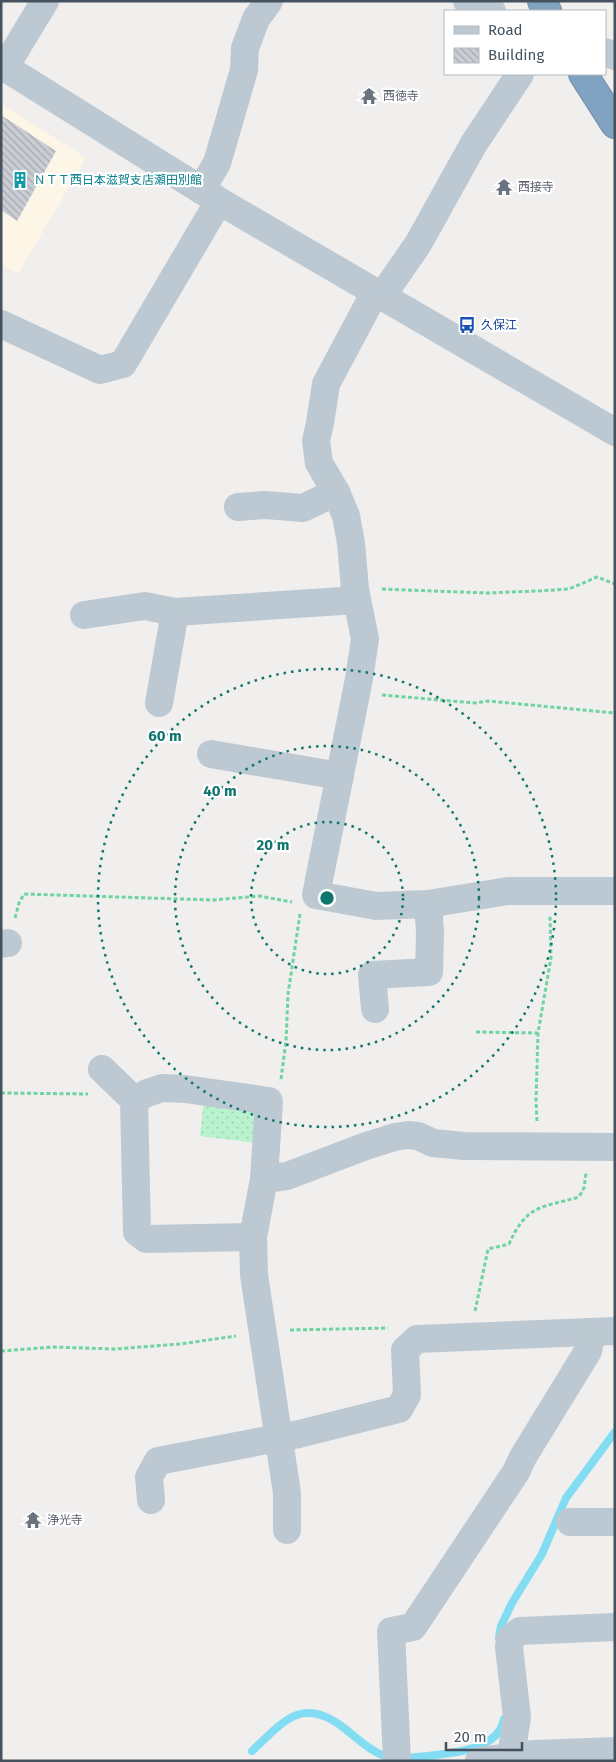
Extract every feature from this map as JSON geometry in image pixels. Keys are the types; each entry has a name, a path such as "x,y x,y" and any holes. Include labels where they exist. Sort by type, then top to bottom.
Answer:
{"highway":[{"path":"584,75 615,124"}],"street":[{"path":"45,1 3,66 210,196 615,432"},
{"path":"1,324 100,370 123,364 210,196 217,163 244,70 245,48 256,20 269,1"},
{"path":"467,1 490,10"},
{"path":"519,75 473,145 418,244 379,294 326,384 316,441 319,463 336,492 346,516 356,594 365,639 357,692 340,776 310,900 376,906 428,904 508,892 615,891"},
{"path":"238,507 265,505 303,508 336,492"},
{"path":"84,615 145,606 176,612 356,594"},
{"path":"159,703 176,612"},
{"path":"211,754 340,776"},
{"path":"375,1009 372,975 429,972 430,932 428,904"},
{"path":"102,1070 131,1097 137,1232 146,1239 254,1237"},
{"path":"131,1097 162,1088 269,1101 264,1179 254,1237 254,1275 287,1492 287,1530"},
{"path":"264,1179 287,1176 366,1146 408,1135 418,1136 433,1143 464,1146 602,1147"},
{"path":"151,1500 149,1477 158,1461 279,1438 400,1409 407,1395 405,1350 417,1339 603,1332"},
{"path":"397,1761 391,1630 413,1627 516,1472 523,1456 588,1351 603,1332"},
{"path":"570,1522 615,1522"},
{"path":"511,1756 517,1717 509,1647 510,1639 520,1631 615,1628"},
{"path":"480,1761 511,1756 615,1751"}],"path":[{"path":"356,594 487,593 569,589 597,577 615,584"},
{"path":"357,692 475,703 488,701 615,713"},
{"path":"541,1146 536,1101 538,1033 551,958 550,891"},
{"path":"5,943 24,894 213,900 259,896 310,900"},
{"path":"269,1101 279,1090 286,1041 288,994 300,914 310,900"},
{"path":"476,1032 538,1033"},
{"path":"1,1093 131,1097"},
{"path":"470,1336 488,1249 509,1244 524,1218 535,1210 547,1204 579,1197 602,1147"},
{"path":"1,1351 53,1347 114,1349 180,1344 277,1330 386,1328 397,1330 417,1339"}],"shaded area":[{"path":"1,103 86,158 18,274 1,264"}],"green space":[{"path":"204,1099 254,1105 260,1117 257,1143 200,1136"}],"building":[{"name":"ＮＴＴ西日本滋賀支店瀬田別館","path":"1,115 56,151 17,221 1,210"}],"waterway":[{"path":"499,1638 501,1626 512,1603 542,1554 566,1498 615,1432"},
{"path":"252,1751 284,1722 294,1716 305,1713 329,1718 382,1755"},
{"path":"408,1758 449,1753 478,1746 490,1740 499,1731 504,1719"}],"place":[{"name":"西徳寺","path":"369,96"},
{"name":"ＮＴＴ西日本滋賀支店瀬田別館","path":"20,180"},
{"name":"西接寺","path":"504,187"},
{"name":"久保江","path":"467,325"},
{"name":"浄光寺","path":"33,1520"}]}
